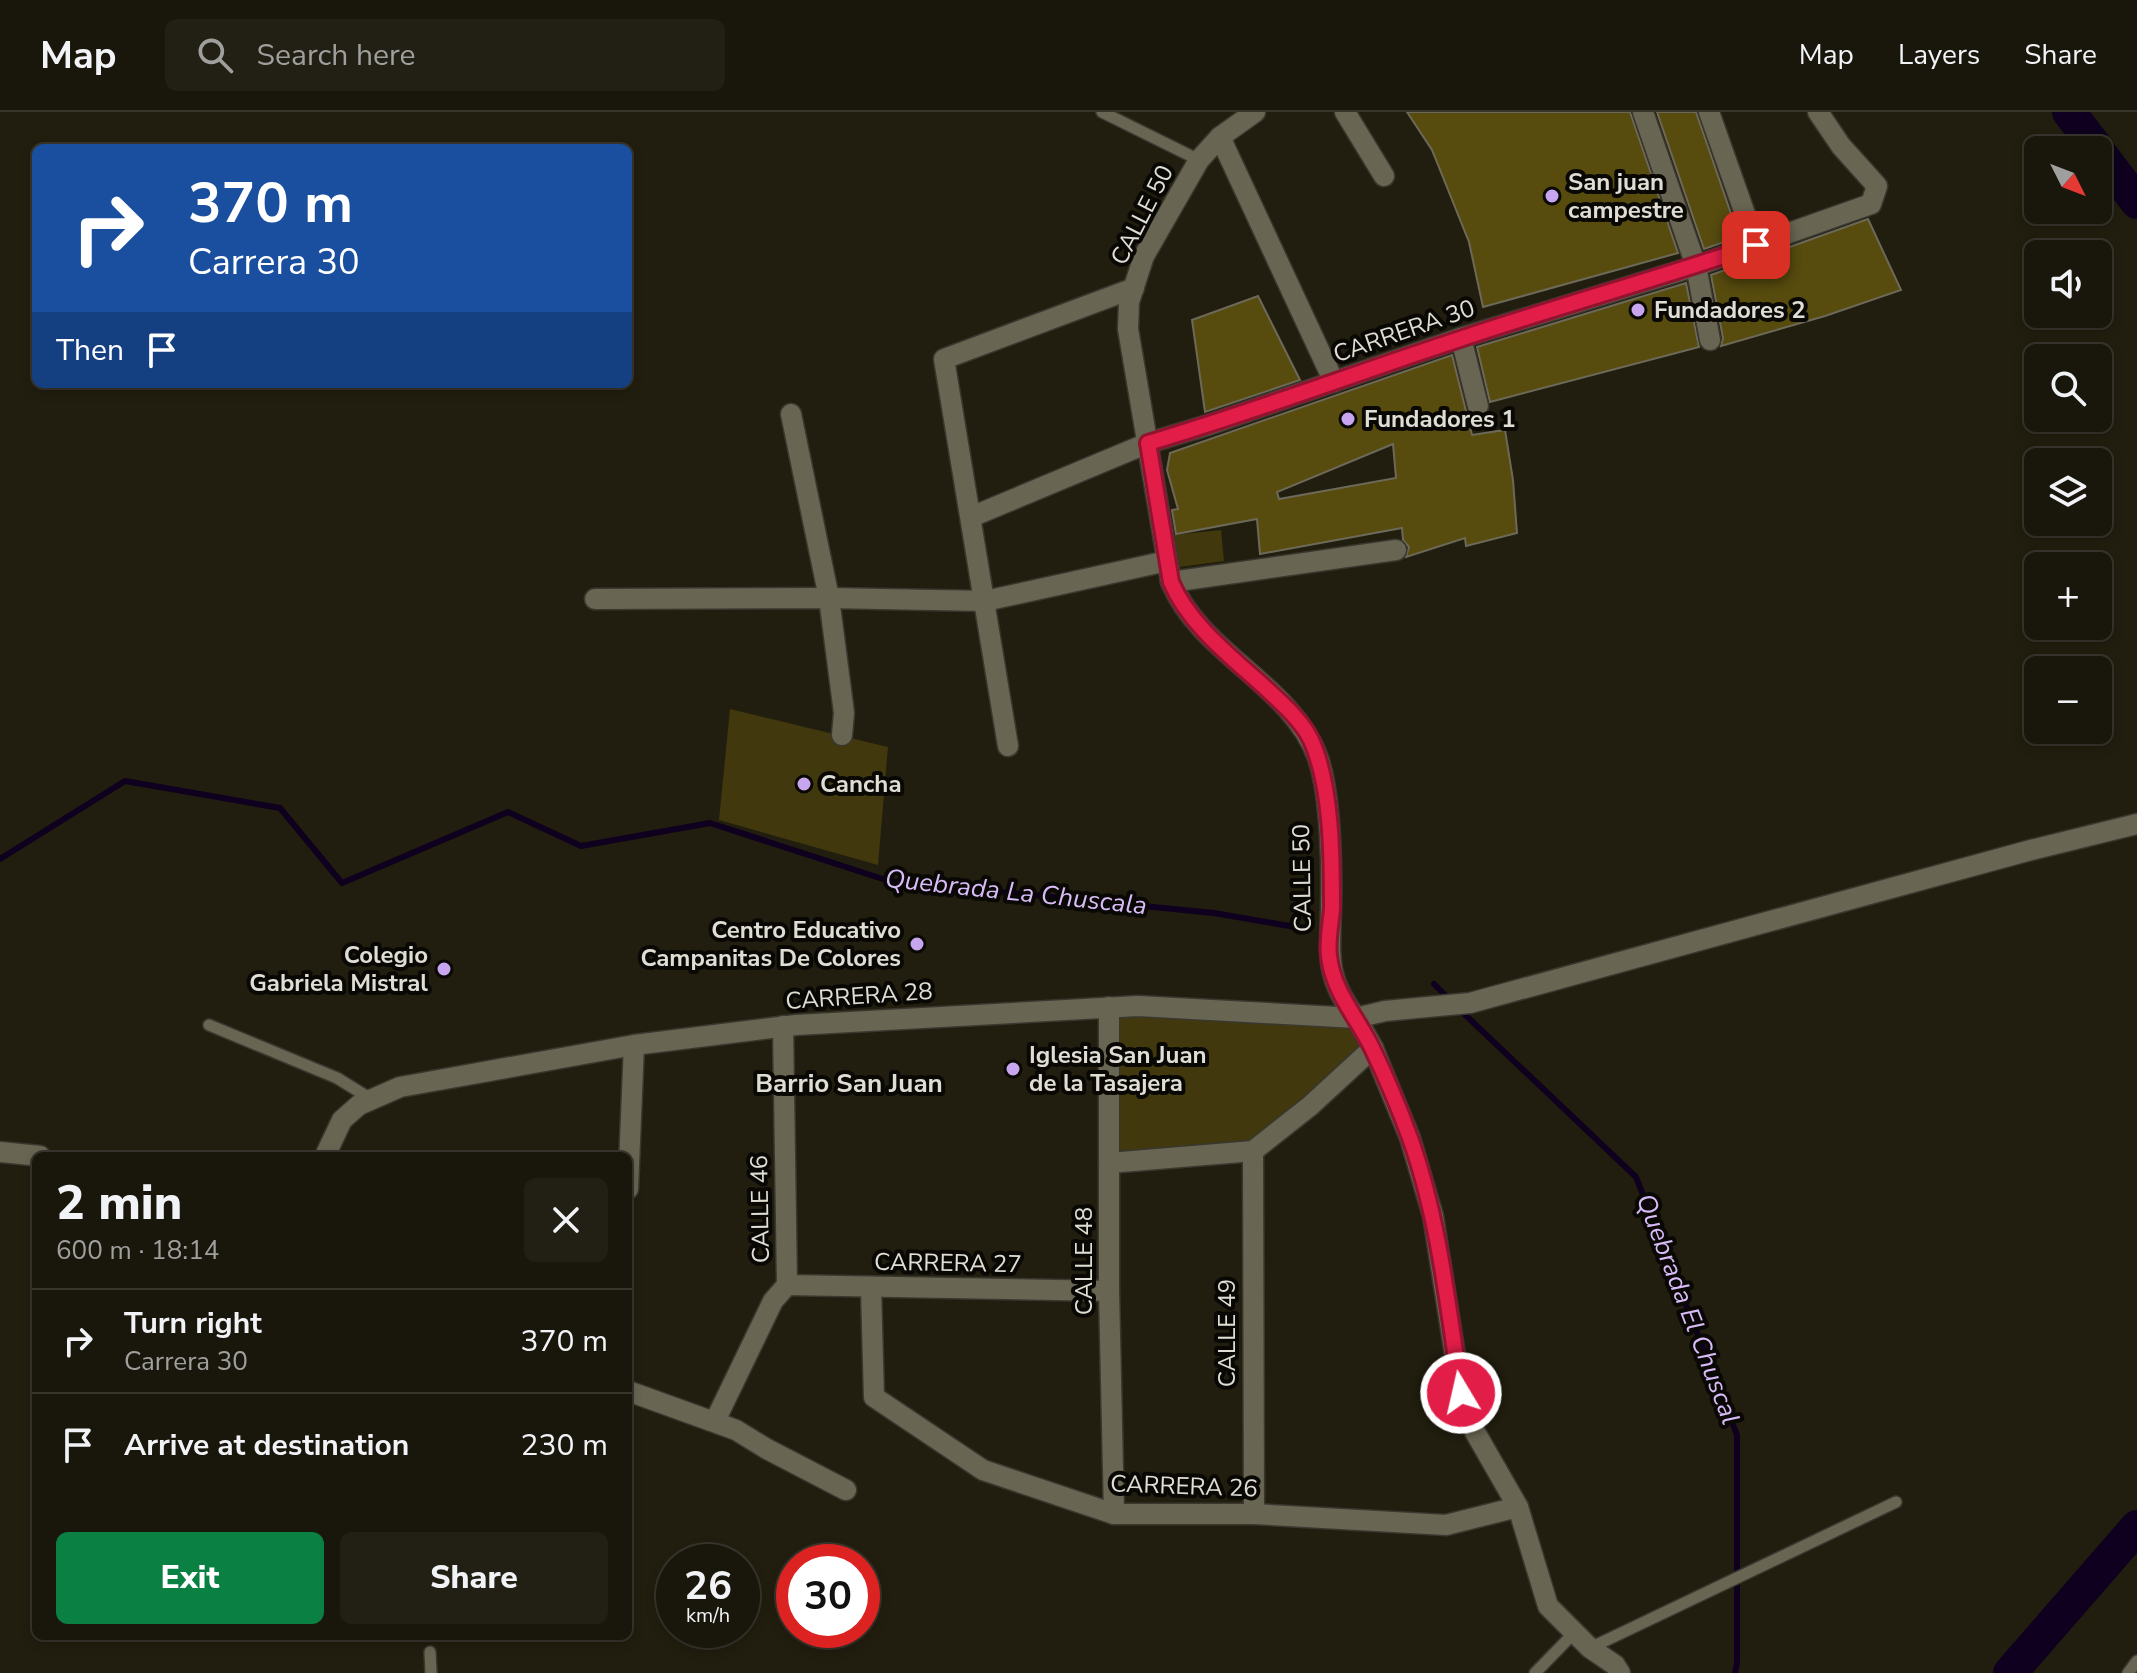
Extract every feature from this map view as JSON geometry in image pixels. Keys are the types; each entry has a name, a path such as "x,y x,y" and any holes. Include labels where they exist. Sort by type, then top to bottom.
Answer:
{"street":[{"name":"CALLE 50","path":"1255,112 1220,137 1199,160 1144,256 1129,302 1128,329 1171,582 1177,597 1207,632 1286,707 1309,737 1319,762 1328,816 1332,908 1328,955 1341,998 1373,1048 1410,1138 1433,1216 1461,1393 1475,1432 1518,1507 1548,1606 1590,1648 1615,1665 1620,1673"},
{"path":"1345,112 1384,176"},
{"path":"1643,112 1696,266 1710,340"},
{"path":"1709,112 1756,245"},
{"name":"CARRERA 30","path":"971,517 1148,443 1461,338 1696,266 1871,204 1877,186 1841,146 1818,112"},
{"path":"1220,137 1334,382"},
{"path":"1008,746 944,359 1134,288"},
{"path":"1461,338 1478,406"},
{"path":"791,414 829,598 844,713 842,735"},
{"path":"1171,582 1396,550"},
{"path":"595,599 985,601 1167,561"},
{"name":"CARRERA 28","path":"327,1152 342,1120 359,1105 400,1087 634,1045 783,1026 1109,1007 1356,1018 1385,1011 1470,1003 2137,824"},
{"name":"CALLE 48","path":"1109,1007 1109,1291 1114,1514"},
{"name":"CALLE 46","path":"715,1421 773,1301 787,1285 783,1026"},
{"path":"630,1152 634,1045"},
{"path":"1109,1163 1253,1151 1310,1106 1373,1048"},
{"name":"CALLE 49","path":"1253,1151 1254,1514"},
{"path":"0,1152 32,1155"},
{"name":"CARRERA 27","path":"787,1285 871,1289 1109,1291"},
{"name":"CARRERA 26","path":"871,1289 874,1397 983,1470 1114,1514 1254,1514 1446,1525 1518,1507"},
{"path":"632,1392 736,1430 846,1490"}],"lane":[{"path":"1102,112 1199,160"},
{"path":"209,1025 337,1078 371,1099"},
{"path":"1590,1648 1896,1502"},
{"path":"1535,1673 1574,1633"},
{"path":"430,1652 431,1673"},
{"path":"2128,1673 2137,1661"}],"shaded area":[{"path":"1221,530 1224,561 1179,567 1174,535"},
{"name":"Cancha","path":"730,709 888,747 878,865 719,820"},
{"path":"1110,1008 1347,1009 1373,1048 1252,1148 1111,1161"}],"building":[{"name":"San juan campestre","path":"1407,112 1630,112 1678,253 1483,307 1469,242 1432,150"},
{"path":"1657,112 1696,112 1739,237 1704,249"},
{"path":"1868,219 1901,290 1721,346 1723,338 1711,275"},
{"name":"Fundadores 2","path":"1686,283 1699,347 1490,402 1477,347"},
{"path":"1258,296 1300,380 1205,412 1192,320"},
{"path":"1452,355 1472,435 1505,430 1517,533 1466,546 1465,538 1406,557 1409,547 1403,540 1402,528 1260,554 1257,519 1176,534 1172,510 1178,509 1167,470 1170,453","holes":["1393,444 1396,478 1279,499 1277,492"]}],"waterway":[{"path":"2069,112 2087,136"},
{"path":"2112,169 2137,202"},
{"name":"Quebrada La Chuscala","path":"0,859 125,781 280,808 342,883 508,812 581,846 710,823 889,881 1214,913 1307,929"},
{"name":"Quebrada El Chuscal","path":"1434,984 1448,998"},
{"name":"Quebrada El Chuscal","path":"1459,1009 1636,1177 1737,1435 1735,1673"},
{"path":"2010,1673 2137,1527"}],"place":[{"name":"San juan campestre","path":"1552,196"},
{"name":"Fundadores 2","path":"1638,310"},
{"name":"Fundadores 1","path":"1348,419"},
{"name":"Cancha","path":"804,784"},
{"name":"Centro Educativo Campanitas De Colores","path":"917,944"},
{"name":"Colegio Gabriela Mistral","path":"444,969"},
{"name":"Iglesia San Juan de la Tasajera","path":"1013,1069"}],"district":[{"name":"Barrio San Juan","path":"849,1083"}],"route":[{"path":"1461,1393 1433,1216 1410,1138 1373,1048 1341,998 1328,955 1332,908 1328,816 1319,762 1309,737 1286,707 1207,632 1177,597 1171,582 1148,443 1461,338 1756,245"}]}
